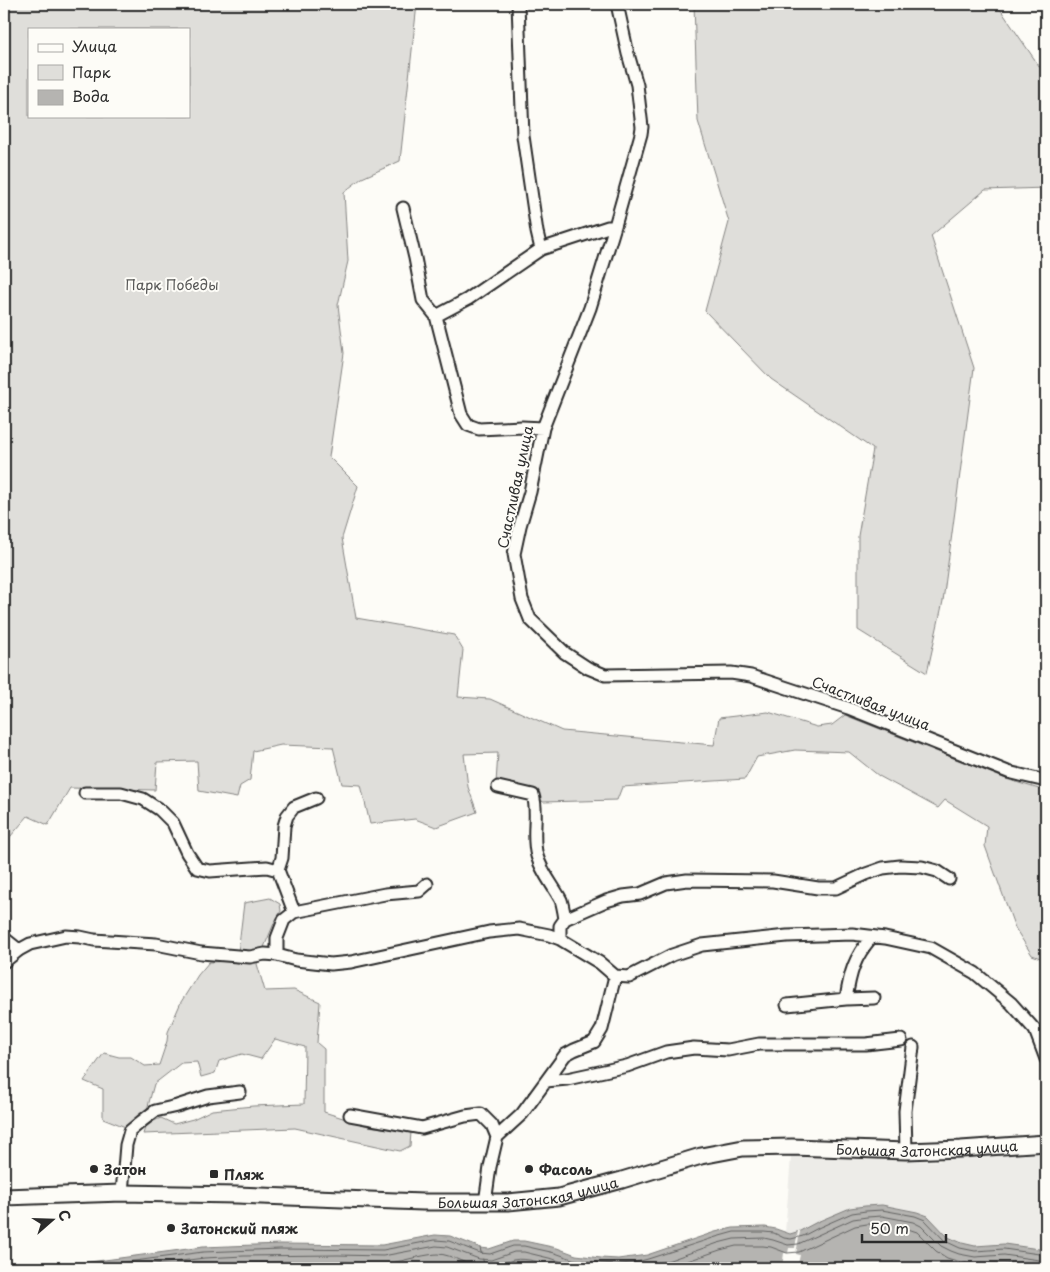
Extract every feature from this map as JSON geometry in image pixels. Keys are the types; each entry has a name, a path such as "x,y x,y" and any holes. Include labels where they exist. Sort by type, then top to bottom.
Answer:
{"street":[{"path":"518,4 523,136 536,232 541,249"},
{"name":"Счастливая улица","path":"617,4 637,84 642,127 590,308 543,428 530,492 520,526 514,554 522,599 530,619 566,653 588,668 605,675 731,673 751,676 848,708 1008,772 1046,782"},
{"path":"403,208 423,300 436,316 461,414 468,424 479,429 543,428"},
{"path":"436,316 468,299 541,249 608,226 615,226"},
{"path":"498,786 533,794 535,801 534,836 536,854 542,870 562,902 565,919"},
{"path":"85,793 121,793 143,799 160,810 173,823 187,853 197,868 210,871 267,867 278,870"},
{"path":"294,912 278,870 282,858 284,826 287,816 294,807 316,798"},
{"path":"560,939 560,926 565,919 606,901 640,894 666,883 687,880 773,881 818,888 836,888 883,868 900,866 922,867 937,871 949,879"},
{"path":"277,955 277,938 284,920 294,912 385,894 419,891 427,884"},
{"path":"4,962 30,944 66,936 94,940 156,944 209,953 250,957 265,954 277,955 296,960 331,964 351,962 489,932 520,930 560,939 600,964 614,976 629,977 672,955 702,945 787,936 852,934 871,938 885,938 931,948 975,973 1011,1003 1035,1030 1046,1059"},
{"path":"4,938 19,950"},
{"path":"846,999 849,977 856,960 871,938"},
{"path":"485,1202 497,1137 522,1114 565,1055 594,1042 602,1030 614,976"},
{"path":"787,1005 874,998"},
{"path":"546,1081 567,1079 627,1066 666,1052 694,1048 728,1050 759,1044 866,1044 901,1040"},
{"path":"906,1151 906,1111 913,1047"},
{"path":"122,1193 126,1145 130,1131 155,1111 208,1096 240,1092"},
{"path":"350,1115 422,1128 465,1116 481,1114 492,1125 497,1137"},
{"name":"Большая Затонская улица","path":"4,1197 122,1193 423,1202 508,1202 560,1196 622,1180 701,1156 743,1148 792,1147 906,1151 1046,1143"}],"shaded area":[{"path":"1046,1150 1046,1250 1004,1244 975,1246 962,1243 948,1237 942,1230 917,1212 882,1205 796,1233 785,1233 791,1156 940,1161 943,1157"}],"green space":[{"name":"Парк Победы","path":"4,4 417,4 400,161 362,178 344,192 348,261 338,305 344,353 329,457 358,486 342,538 356,618 454,635 463,650 458,697 490,699 562,731 714,745 719,718 768,712 817,727 832,725 845,715 1006,779 1046,790 1046,960 1032,955 1015,928 985,846 987,826 945,800 938,808 879,776 849,752 795,750 757,757 745,779 622,787 617,800 543,802 533,790 496,783 498,753 464,754 468,787 477,812 436,827 415,819 370,824 361,785 342,784 333,747 281,745 253,751 250,780 240,786 237,798 199,791 197,761 157,762 155,790 70,788 48,825 28,816 4,844"},
{"path":"694,4 992,4 1000,9 1046,76 1046,188 985,190 931,236 974,368 943,601 927,673 858,630 858,536 873,449 771,379 705,311 729,222 698,121"},
{"path":"270,898 280,904 281,911 257,964 265,991 294,990 320,1002 317,1043 324,1049 324,1112 368,1126 411,1132 410,1146 400,1151 295,1128 143,1134 149,1123 161,1118 174,1124 193,1119 212,1110 304,1104 305,1047 275,1039 261,1059 242,1054 219,1061 215,1073 201,1077 197,1062 181,1063 154,1084 147,1110 128,1128 103,1118 103,1089 84,1081 104,1053 119,1057 131,1057 145,1066 159,1065 168,1032 181,1002 198,975 209,962 237,961 244,903"}],"water":[{"path":"882,1205 928,1216 948,1237 962,1243 975,1246 1004,1244 1046,1250 1046,1268 20,1268 82,1263 203,1247 280,1244 382,1245 435,1235 450,1236 481,1248 489,1249 513,1241 524,1241 557,1248 576,1255 618,1259 647,1255 715,1232 733,1228 765,1227 790,1234 850,1208"}],"pier":[{"path":"798,1231 800,1231 796,1254 800,1255 797,1268 782,1268 784,1253 788,1253 789,1248 795,1248"}],"ferry route":[{"path":"480,1248 485,1268"}],"place":[{"name":"Затон","path":"94,1169"},
{"name":"Фасоль","path":"529,1169"},
{"name":"Пляж","path":"214,1174"},
{"name":"Затонский пляж","path":"171,1228"}]}
